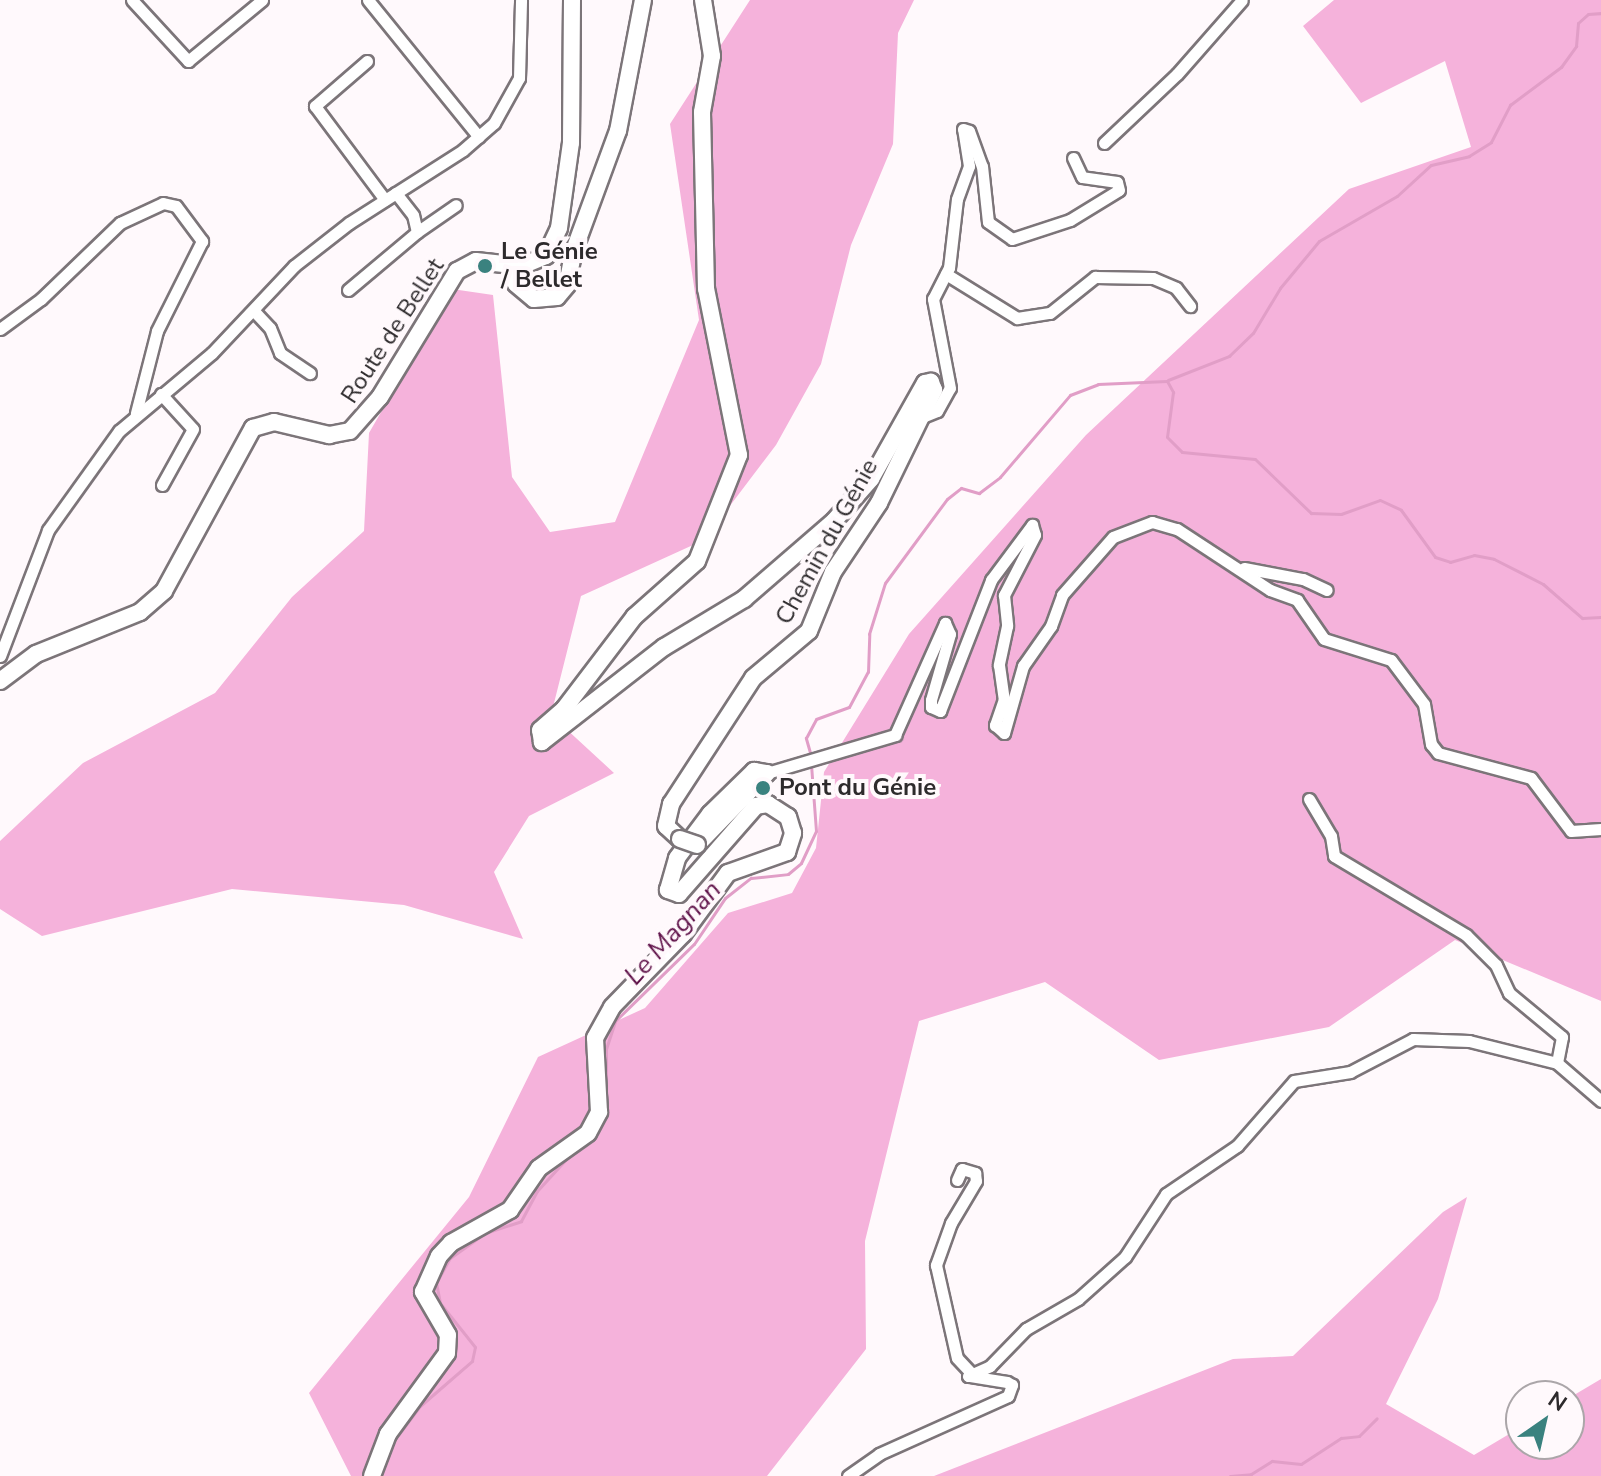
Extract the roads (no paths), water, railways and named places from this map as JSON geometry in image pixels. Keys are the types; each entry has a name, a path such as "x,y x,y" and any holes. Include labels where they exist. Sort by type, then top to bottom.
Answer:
{"street":[{"path":"132,0 188,61 254,2"},
{"path":"368,0 479,137"},
{"path":"0,656 48,530 136,413 254,311 294,266 479,137 500,115 519,78 521,0"},
{"name":"Route de Bellet","path":"0,681 36,654 126,620 154,602 179,571 236,452 253,428 274,422 329,435 350,431 380,397 457,271 476,261 509,266 546,256 559,228 572,129 572,0"},
{"path":"509,266 516,284 534,299 557,297 567,285 577,243 618,131 643,0"},
{"name":"Chemin du Génie","path":"703,0 712,56 702,112 706,289 739,455 697,561 634,617 538,738 547,741 589,700 664,647 726,612 834,521 871,479 925,383 931,382 932,397 873,514 833,572 809,631 753,678 671,804 666,826 680,839 697,845 774,769 826,751 895,735 945,623 950,634 931,700 935,711 943,708 954,666 991,580 1029,525 1037,530 1004,595 1007,626 999,665 1004,699 995,725 999,733 1007,731 1023,666 1051,626 1058,601 1123,529 1141,523 1164,524 1243,568 1259,583 1306,607 1324,639 1376,653 1401,669 1424,704 1431,744 1438,753 1531,778 1571,831 1601,829"},
{"path":"1104,143 1129,114 1177,74 1242,0"},
{"path":"367,61 315,106 385,200"},
{"path":"920,418 937,411 950,388 933,299 946,274 957,199 969,166 963,129 969,131 982,166 988,222 1012,239 1070,220 1119,190 1117,182 1082,177 1073,158"},
{"path":"396,193 413,215 417,232"},
{"path":"0,329 41,299 120,223 156,205 176,206 202,241 181,273 157,331 136,413"},
{"path":"348,290 417,232 456,205"},
{"path":"946,274 1017,318 1050,313 1095,277 1153,278 1176,288 1190,306"},
{"path":"254,311 270,328 280,353 310,373"},
{"path":"161,394 193,429 162,485"},
{"path":"1243,568 1303,579 1327,590"},
{"path":"372,1476 388,1434 447,1353 448,1335 423,1292 439,1256 451,1243 510,1210 539,1168 588,1133 599,1112 595,1038 612,1007 683,934 728,873 787,852 793,833 788,817 777,807 756,806 679,894 668,890 677,858 710,814 754,771 774,769"},
{"path":"1309,799 1331,836 1334,856 1466,935 1496,965 1509,993 1562,1037 1557,1063"},
{"path":"971,1373 990,1366 1026,1329 1078,1299 1125,1257 1166,1194 1237,1146 1294,1081 1350,1072 1413,1039 1469,1041 1557,1063 1601,1101"},
{"path":"848,1476 879,1454 1012,1391 1007,1382 973,1380 971,1373 957,1358 936,1272 939,1251 956,1212 969,1199 975,1173 962,1169 957,1180"}],"waterway":[{"path":"1168,380 1229,356 1253,333 1280,288 1319,241 1397,196 1431,165 1469,156 1491,142 1510,105 1561,67 1576,46 1578,23 1588,14 1601,13"},
{"name":"Le Magnan","path":"811,756 806,738 816,719 849,707 868,672 869,634 885,583 947,499 961,488 979,493 1000,477 1070,395 1098,384 1167,381 1173,392 1167,437 1182,452 1255,459 1311,513 1341,514 1380,500 1401,510 1435,557 1450,562 1474,555 1494,559 1543,584 1582,618 1601,617"},
{"name":"Le Magnan","path":"606,1111 606,1049 615,1021 694,944 725,898 751,878 788,874 801,863 816,831 811,764"},
{"name":"Le Magnan","path":"392,1443 420,1406 472,1361 475,1347 440,1303 436,1283 450,1258 485,1233 521,1221 537,1191 568,1157"},
{"path":"1230,1476 1251,1474 1272,1461 1301,1464 1341,1438 1359,1436 1377,1418"}],"place":[{"name":"Le Génie / Bellet","path":"485,266"},
{"name":"Pont du Génie","path":"763,788"}]}
